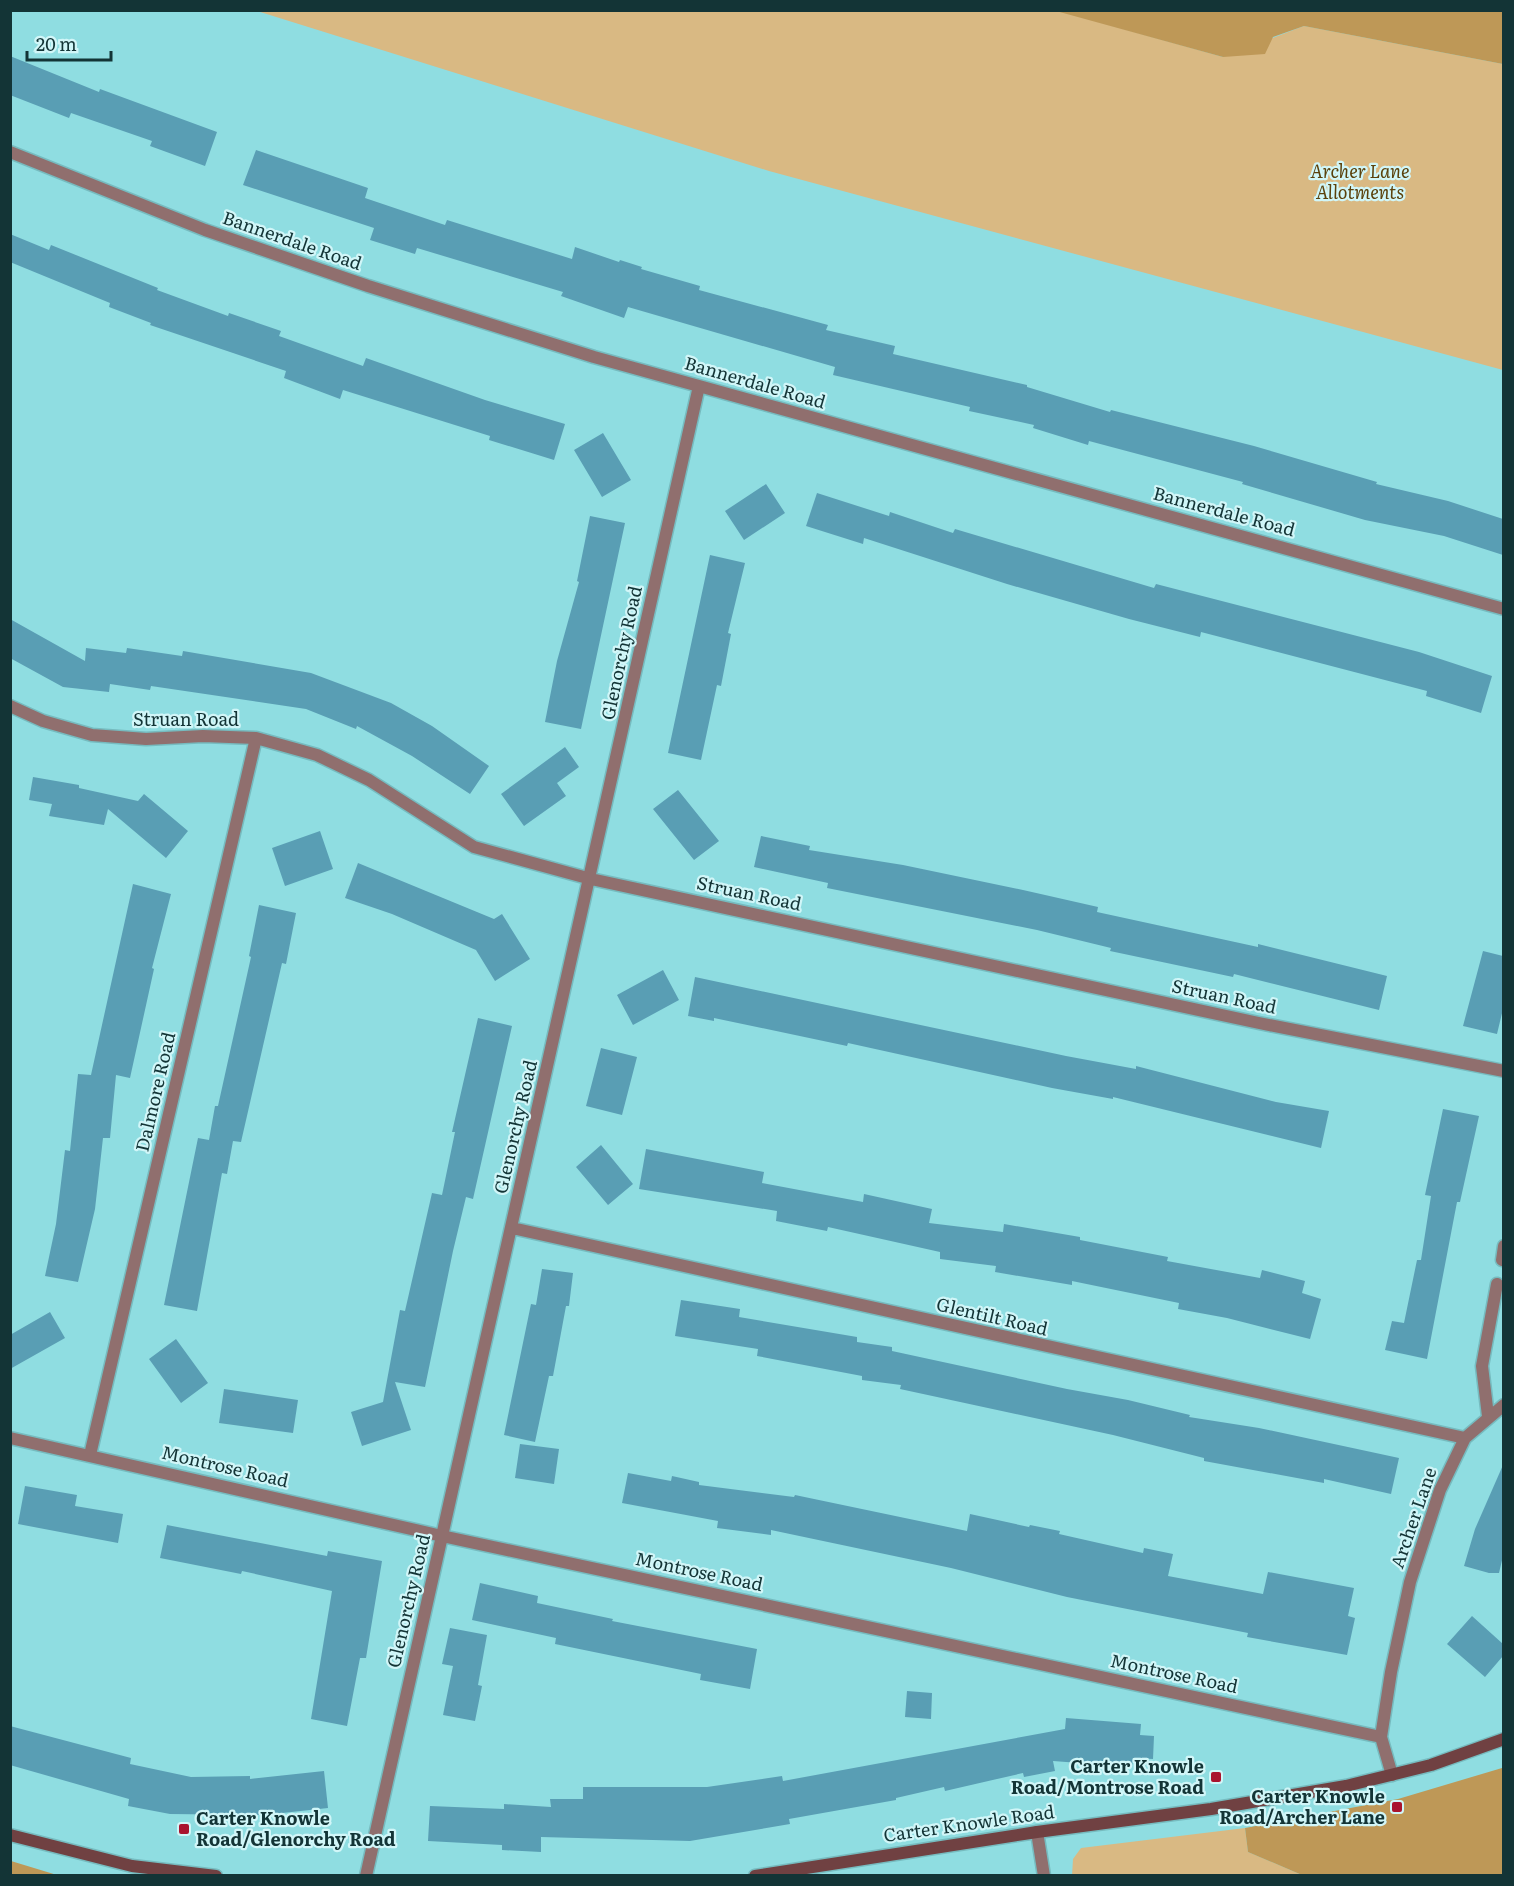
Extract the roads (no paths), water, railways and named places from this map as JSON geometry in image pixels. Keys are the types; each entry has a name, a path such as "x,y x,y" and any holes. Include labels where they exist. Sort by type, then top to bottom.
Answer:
{"street":[{"name":"Bannerdale Road","path":"10,152 205,230 346,278 594,357 1503,609"},
{"name":"Glenorchy Road","path":"366,1875 591,879 699,386"},
{"name":"Struan Road","path":"10,706 43,721 92,735 146,740 202,736 256,738 317,755 369,780 474,847 591,879 1259,1023 1503,1071"},
{"name":"Dalmore Road","path":"90,1455 256,738"},
{"name":"Glentilt Road","path":"512,1228 1465,1438"},
{"path":"1502,1260 1503,1246"},
{"path":"1488,1416 1482,1366 1497,1284"},
{"name":"Archer Lane","path":"1392,1775 1381,1737 1391,1672 1410,1582 1440,1490 1465,1438 1503,1405"},
{"name":"Montrose Road","path":"10,1438 442,1536 1381,1737"},
{"name":"Carter Knowle Road","path":"755,1875 1037,1832 1229,1807 1392,1775 1503,1739"},
{"path":"1037,1832 1044,1875"},
{"path":"10,1835 132,1866 216,1875"}],"place":[{"name":"Carter Knowle Road/Montrose Road","path":"1216,1777"},
{"name":"Carter Knowle Road/Archer Lane","path":"1397,1807"},
{"name":"Carter Knowle Road/Glenorchy Road","path":"184,1829"}],"park label":[{"name":"Archer Lane Allotments","path":"1360,182"}]}
